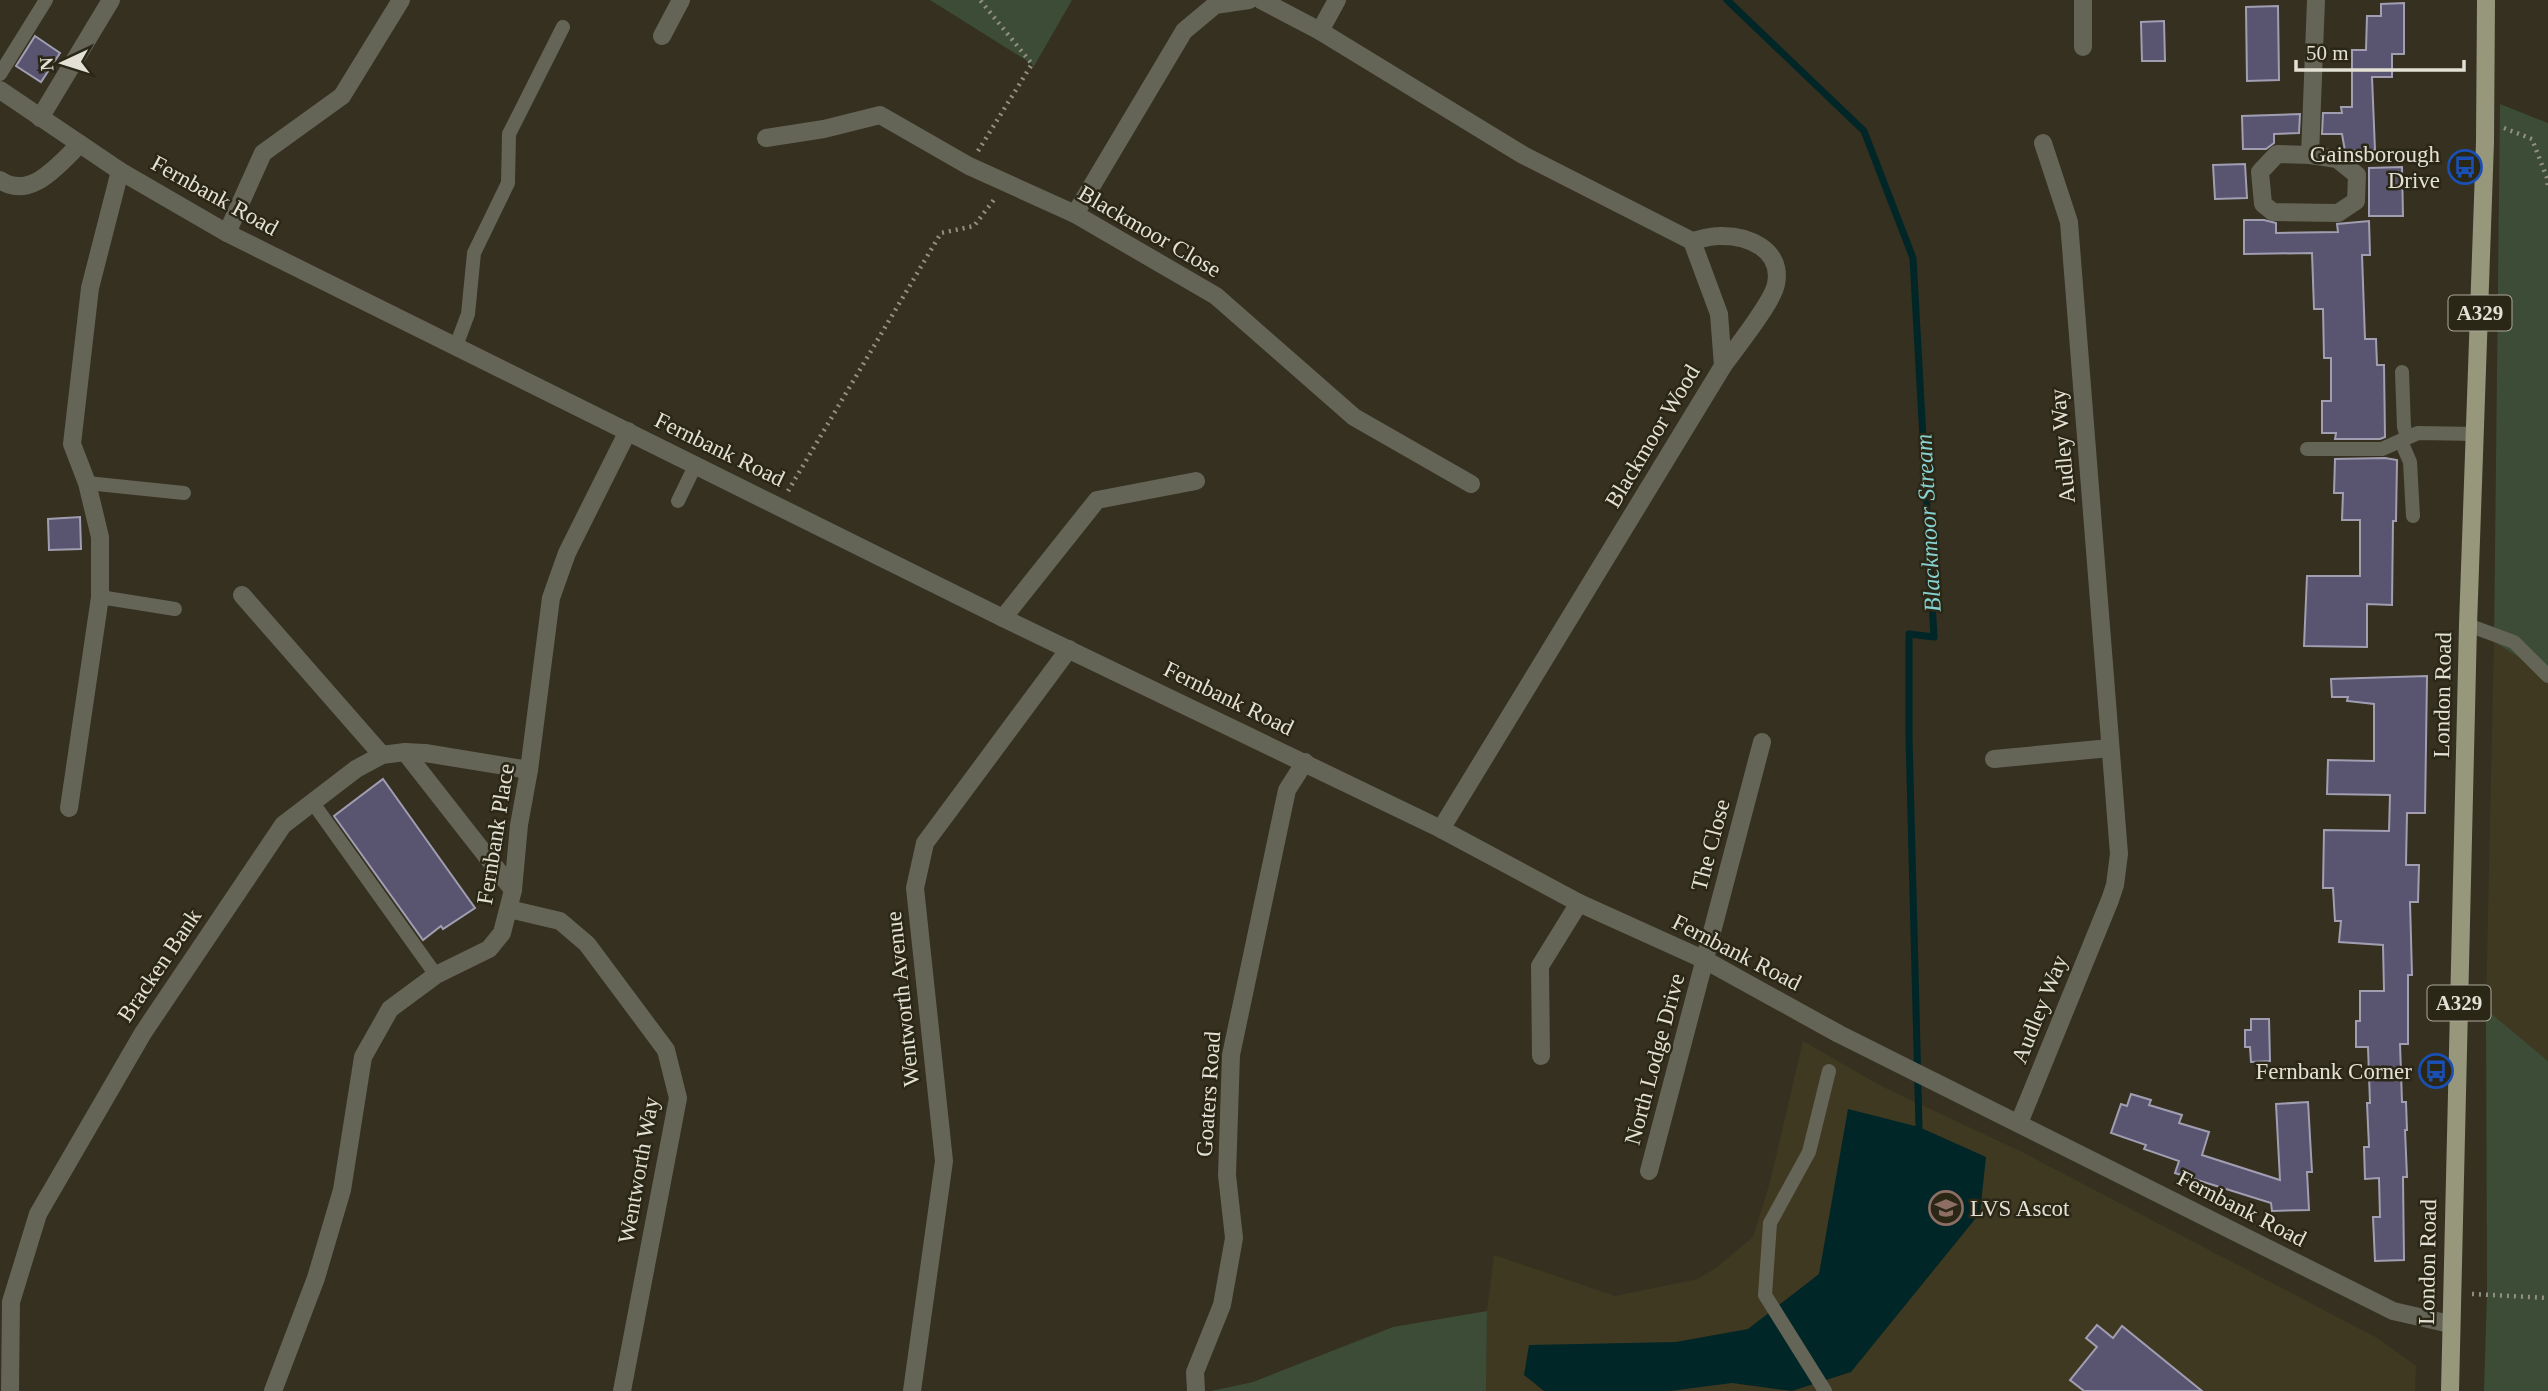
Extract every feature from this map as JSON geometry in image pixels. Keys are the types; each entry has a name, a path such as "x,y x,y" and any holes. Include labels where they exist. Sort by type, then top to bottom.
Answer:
{"main road":[{"name":"London Road","path":"2450,1391 2468,625 2485,142 2486,0"}],"street":[{"path":"40,118 111,0"},
{"path":"228,233 263,153 342,96 401,0"},
{"path":"662,36 681,0"},
{"path":"1075,214 1184,31 1215,5 1250,0"},
{"path":"1261,0 1320,31 1523,155 1692,241 1718,236 1742,238 1758,244 1770,253 1777,268 1776,284 1770,298 1723,366"},
{"path":"1320,31 1337,0"},
{"path":"2083,0 2083,47"},
{"path":"2311,155 2316,0"},
{"name":"Fernbank Road","path":"0,90 120,170 228,233 1003,618 1441,829 1524,876 1705,960 1839,1034 2393,1311 2450,1324"},
{"name":"Blackmoor Close","path":"766,138 824,129 880,115 969,166 1075,214 1216,296 1354,417 1471,484"},
{"name":"Audley Way","path":"2019,1123 2115,885 2119,854 2068,222 2043,143"},
{"path":"0,180 8,185 30,185 49,174 80,144"},
{"path":"2277,154 2311,155 2337,159 2357,175 2356,201 2338,213 2273,212 2263,204 2260,172 2277,154"},
{"path":"69,808 100,597 100,537 87,483 72,444 90,288 120,170"},
{"name":"Blackmoor Wood","path":"1441,829 1723,366 1719,314 1692,241"},
{"name":"Fernbank Place","path":"273,1391 316,1278 342,1190 363,1057 390,1009 436,975 489,948 502,933 513,890 519,825 530,770 551,598 567,554 628,430"},
{"path":"1003,618 1097,500 1196,481"},
{"path":"242,595 382,755"},
{"name":"Wentworth Avenue","path":"912,1391 944,1161 915,888 925,843 1069,649"},
{"name":"The Close","path":"1705,960 1762,742"},
{"path":"1994,759 2110,748"},
{"path":"405,752 513,890"},
{"name":"Bracken Bank","path":"10,1391 11,1302 38,1214 150,1022 283,825 356,769 382,755 405,752 530,770"},
{"name":"Goaters Road","path":"1196,1391 1195,1372 1222,1305 1234,1238 1227,1175 1231,1055 1287,790 1305,762"},
{"path":"1541,1056 1540,966 1579,903"},
{"name":"Wentworth Way","path":"509,909 560,921 587,944 666,1050 678,1098 622,1391"},
{"name":"North Lodge Drive","path":"1649,1171 1705,960"}],"lane":[{"path":"0,74 46,0"},
{"path":"457,346 468,314 474,253 508,183 509,134 563,27"},
{"path":"2402,372 2404,439 2410,462 2413,516"},
{"path":"2307,449 2382,449 2418,433 2476,434"},
{"path":"678,501 696,464"},
{"path":"87,483 184,493"},
{"path":"100,597 175,609"},
{"path":"2468,625 2514,642 2548,676"},
{"path":"313,803 436,975"},
{"path":"1824,1390 1765,1295 1770,1223 1809,1152 1829,1071"}],"path":[{"path":"969,166 1032,64 981,0"},
{"path":"2504,128 2532,139 2548,178 2548,187"},
{"path":"779,506 941,233 974,226 1007,183"},
{"path":"2472,1294 2548,1298"}],"shaded area":[{"path":"2494,642 2548,675 2548,1061 2486,1009"},
{"name":"LVS Ascot","path":"1803,1041 1881,1086 2022,1152 2377,1338 2416,1366 2415,1391 1486,1391 1487,1311 1494,1255 1615,1296 1698,1279 1716,1268 1753,1237 1770,1182"}],"green space":[{"path":"930,0 1072,0 1033,68 1032,64"},
{"path":"2500,104 2548,123 2548,675 2494,642"},
{"path":"2486,1009 2548,1061 2548,1391 2484,1391 2487,1294"},
{"path":"1487,1311 1486,1391 1211,1391 1253,1382 1393,1327"}],"water":[{"path":"1848,1109 1919,1127 1986,1157 1980,1213 1851,1372 1792,1391 1732,1383 1670,1391 1544,1391 1524,1375 1529,1345 1676,1342 1748,1329 1819,1274"}],"building":[{"path":"2404,3 2404,54 2392,54 2392,77 2372,77 2375,150 2345,151 2342,134 2322,134 2323,113 2342,113 2341,107 2352,107 2352,50 2366,50 2367,16 2381,16 2381,4"},
{"path":"2278,6 2279,80 2247,81 2246,7"},
{"path":"2164,21 2165,61 2142,61 2141,22"},
{"path":"35,36 60,53 41,82 16,66"},
{"path":"2300,114 2299,133 2274,134 2274,143 2266,149 2243,149 2242,116"},
{"path":"2245,164 2247,198 2215,199 2213,165"},
{"path":"2402,167 2403,216 2369,216 2369,168"},
{"path":"2244,220 2276,223 2276,233 2338,232 2337,224 2369,221 2370,255 2362,255 2365,339 2376,339 2377,365 2384,365 2385,437 2335,439 2336,433 2322,433 2322,401 2331,401 2331,358 2324,358 2323,309 2314,309 2312,253 2244,254"},
{"path":"2335,459 2397,460 2392,605 2367,604 2367,647 2304,646 2307,576 2360,576 2360,520 2342,520 2343,493 2334,493"},
{"path":"80,517 81,549 49,550 48,519"},
{"path":"2427,676 2425,813 2407,813 2406,865 2419,865 2418,902 2410,902 2412,975 2408,975 2408,1044 2400,1044 2402,1102 2406,1102 2407,1130 2407,1177 2403,1177 2404,1260 2375,1261 2373,1217 2380,1217 2379,1178 2365,1179 2364,1147 2369,1147 2367,1103 2370,1103 2368,1047 2356,1047 2356,1021 2360,1021 2360,991 2384,991 2383,945 2339,942 2341,921 2335,921 2333,888 2323,888 2324,830 2389,831 2390,795 2327,794 2328,760 2374,761 2374,704 2347,701 2348,697 2332,697 2331,679"},
{"path":"383,779 475,908 443,929 441,926 423,940 334,816"},
{"path":"2251,1019 2269,1019 2270,1061 2251,1062 2250,1047 2245,1047 2245,1030 2251,1030"},
{"path":"2131,1094 2151,1100 2149,1105 2182,1115 2179,1123 2209,1132 2202,1155 2280,1180 2276,1104 2308,1102 2312,1172 2307,1172 2309,1210 2272,1211 2271,1203 2175,1173 2179,1161 2144,1149 2146,1145 2111,1133 2121,1104 2127,1106"},
{"path":"2097,1325 2113,1338 2122,1326 2202,1391 2084,1391 2070,1380 2097,1347 2086,1338"}],"waterway":[{"name":"Blackmoor Stream","path":"1727,0 1864,131 1913,258 1934,637 1909,634 1919,1127"}],"place":[{"name":"Gainsborough Drive","path":"2465,167"},
{"name":"Fernbank Corner","path":"2436,1071"},
{"name":"LVS Ascot","path":"1946,1208"}]}
